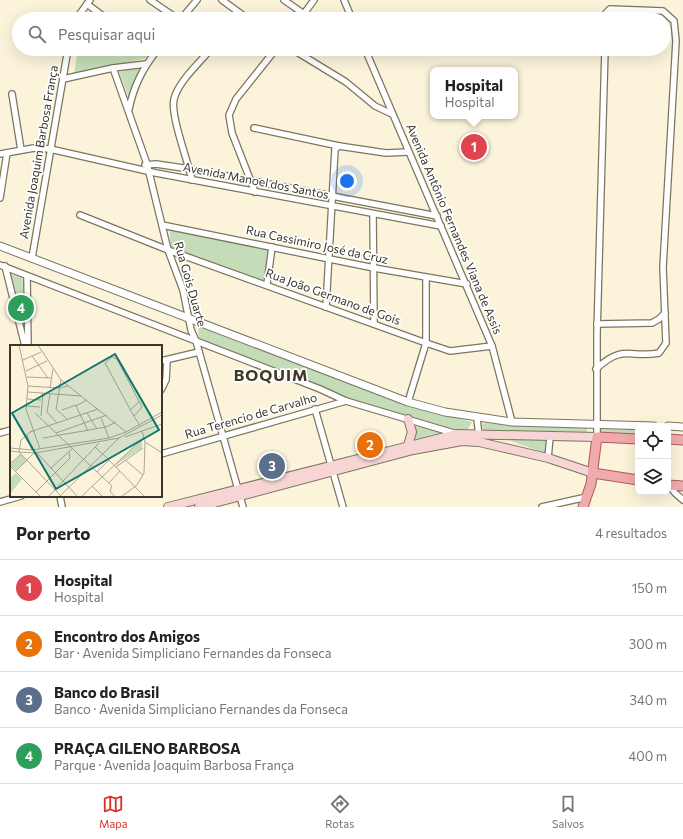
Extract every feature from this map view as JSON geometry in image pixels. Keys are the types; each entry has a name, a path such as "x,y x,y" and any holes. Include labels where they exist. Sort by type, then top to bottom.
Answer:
{"main road":[{"path":"408,419 412,432 408,445"},
{"path":"332,469 408,445 457,434 479,438 593,473 635,480"},
{"path":"583,507 588,497 593,473 597,437"},
{"path":"168,507 239,493 412,450 479,438 635,438"},
{"path":"671,439 683,440"},
{"path":"671,485 683,486"},
{"path":"199,507 239,493"}],"street":[{"path":"150,0 168,12"},
{"path":"187,12 198,0"},
{"path":"222,0 237,12"},
{"path":"284,0 301,12"},
{"path":"305,12 314,0"},
{"path":"344,0 349,12"},
{"path":"81,12 88,2 99,12"},
{"path":"607,12 610,9 635,11 653,9 664,12"},
{"path":"596,369 608,358 617,354 659,353 666,343 663,267 676,56 676,25 671,18"},
{"name":"Avenida Joaquim Barbosa França","path":"32,258 67,56"},
{"path":"129,109 136,82 151,56"},
{"path":"192,180 175,121 173,105 174,98 187,78 205,56"},
{"path":"255,192 253,182 236,145 229,123 229,115 236,99 270,56"},
{"path":"303,56 346,82 375,106 392,114"},
{"name":"Avenida Antônio Fernandes Viana de Assis","path":"368,56 408,152 467,284 492,346 512,422"},
{"path":"597,437 596,369 605,56"},
{"path":"63,79 114,68 146,64"},
{"name":"Rua Gois Duarte","path":"114,68 147,164 168,250 183,290 190,318 191,330 196,340 243,507"},
{"path":"12,94 21,150"},
{"path":"254,128 339,146 386,153 408,152"},
{"path":"326,307 333,197 334,151 339,146"},
{"name":"Avenida Manoel dos Santos","path":"0,154 34,148 50,149 192,180 441,226"},
{"path":"0,198 7,153"},
{"name":"Avenida Manoel dos Santos","path":"137,168 147,164 190,169 437,216"},
{"path":"373,214 374,323"},
{"name":"Rua João Germano de Gois","path":"80,215 168,250 267,284 426,343 450,350 492,346"},
{"name":"Rua Cassimiro José da Cruz","path":"162,225 374,268 467,284"},
{"path":"0,246 408,402 477,418 512,422 635,425"},
{"path":"267,284 272,247"},
{"path":"2,266 196,340 320,389 346,401 457,434"},
{"path":"2,266 27,345"},
{"path":"27,276 27,345"},
{"path":"408,402 426,343 426,278"},
{"path":"597,324 652,323 659,319 664,313"},
{"path":"162,388 166,380 164,360 199,352"},
{"name":"Rua Terencio de Carvalho","path":"162,454 346,401"},
{"path":"315,409 343,507"},
{"path":"477,418 479,438"},
{"path":"671,426 683,427"},
{"path":"0,432 10,430"},
{"path":"548,458 550,437"},
{"path":"671,488 683,500"},
{"path":"0,502 18,497"},
{"path":"60,497 62,507"},
{"path":"542,507 588,497"}],"green space":[{"path":"77,56 147,56 146,58 74,75"},
{"path":"134,68 141,68 133,109 119,72"},
{"path":"169,226 269,248 265,283 171,249"},
{"path":"11,274 22,278 28,337 24,338 8,276"},
{"path":"198,325 411,406 472,422 468,429 454,429 354,400 199,338"},
{"path":"483,423 587,428 587,434 484,430 482,426"},
{"path":"415,426 443,433 415,441"},
{"path":"600,427 635,428 635,436 599,435"},
{"path":"502,438 547,440 545,453"}],"place":[{"name":"Hospital","path":"474,147"},
{"name":"PRAÇA GILENO BARBOSA","path":"21,308"},
{"name":"Encontro dos Amigos","path":"370,445"},
{"name":"Banco do Brasil","path":"272,466"}],"district":[{"name":"BOQUIM","path":"271,375"}]}
